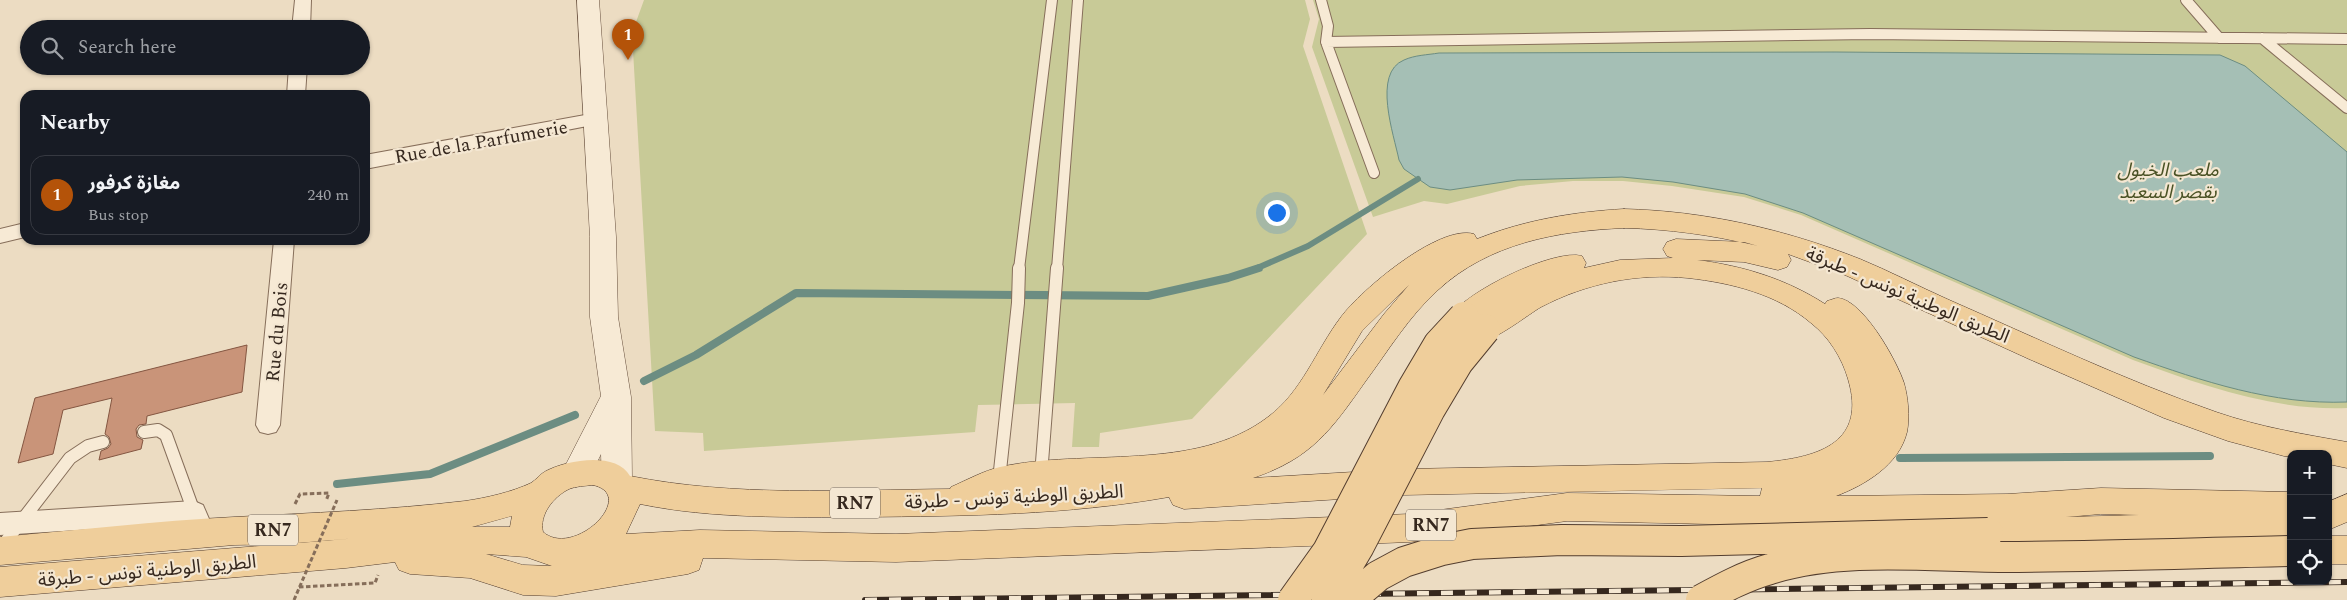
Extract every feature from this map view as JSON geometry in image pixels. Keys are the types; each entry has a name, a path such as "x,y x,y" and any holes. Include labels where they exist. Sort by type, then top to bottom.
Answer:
{"main road":[{"name":"الطريق الوطنية تونس - طبرقة","path":"619,484 658,496 718,502 946,503 1090,496 1193,480 1230,472 1273,457 1296,443 1320,421 1399,316 1427,284 1454,261 1483,248 1523,234 1554,226 1596,220 1644,219 1692,222 1790,244 1853,267 2127,390 2211,422 2264,439 2347,455"},
{"path":"946,503 999,480 1127,469 1182,462 1221,454 1253,444 1272,433 1289,417 1352,323 1390,286 1412,268 1450,246 1478,238 1523,234"},
{"path":"1326,600 1359,546 1430,409 1458,362 1474,323 1502,291 1531,277 1566,265 1616,253 1676,249 1744,252 1776,259 1826,275 2079,383 2174,416 2264,439"},
{"path":"1567,507 1680,497 1799,494 1849,478 1874,459 1891,433 1894,404 1888,380 1878,353 1854,323 1828,301 1802,285 1773,272 1745,262 1676,249"},
{"path":"1090,496 1165,497 1406,482 1628,479 1778,473 1808,468 1844,454 1862,431 1870,407 1856,357 1836,331 1810,308 1754,281 1724,273 1695,268 1664,267 1618,270 1548,291 1474,323 1439,344 1413,388 1328,551 1293,600"},
{"name":"RN7","path":"571,552 589,547 611,531 622,515 624,505 619,484 593,472 576,474 557,481 542,492 534,501 527,516 526,525 528,535 534,544 542,550 554,553 571,552 700,544 896,548 1410,528 1567,507 1712,510 1915,509 2008,508 2101,502 2287,505"},
{"name":"الطريق الوطنية تونس - طبرقة","path":"0,550 199,524 414,520 468,514 502,506 542,492"},
{"path":"2332,506 2347,507"},
{"path":"2332,514 2347,507"},
{"path":"1350,600 1378,576 1404,562 1442,550 1472,544 1562,540 1681,541 1988,534 2145,529 2211,524 2287,524"},
{"name":"الطريق الوطنية تونس - طبرقة","path":"0,582 346,554 433,543 484,540 534,544"},
{"name":"RN7","path":"346,554 384,560 430,560 470,564 523,580 556,581 777,546"},
{"path":"2332,550 2347,550"},
{"path":"1701,600 1734,581 1764,570 1830,557 2007,557 2287,551"}],"street":[{"path":"302,20 303,0"},
{"path":"588,0 603,236 604,317 616,397 619,484"},
{"path":"296,90 297,75"},
{"name":"Rue de la Parfumerie","path":"370,161 596,119"},
{"path":"0,236 20,231"},
{"name":"Rue du Bois","path":"268,425 284,245"},
{"path":"576,474 616,397"},
{"path":"10,523 199,524"}],"lane":[{"path":"999,480 1018,303 1018,266 1052,0"},
{"path":"1041,475 1078,0"},
{"path":"1321,0 1328,26 1326,42 1374,173"},
{"path":"2186,0 2219,38"},
{"path":"1326,42 1870,34 2347,40"},
{"path":"2262,38 2347,108"},
{"path":"144,432 155,430 162,431 166,435 199,524"},
{"path":"0,550 10,523 70,458 88,446 103,442"}],"path":[{"path":"294,600 337,500"},
{"path":"299,587 375,583"}],"green space":[{"path":"644,0 1305,0 1310,19 1303,46 1367,234 1192,419 1100,433 1099,447 1072,447 1075,403 978,405 975,432 704,451 703,433 655,431 632,33"},
{"name":"ملعب الخيول بقصر السعيد","path":"1313,0 2347,0 2347,408 2320,408 2265,401 2211,387 2133,360 1801,215 1744,197 1623,181 1573,181 1520,186 1447,204 1424,201 1373,217 1312,47 1319,19"}],"shaded area":[{"name":"ملعب الخيول بقصر السعيد","path":"1835,52 2220,55 2245,66 2347,152 2347,402 2292,400 2238,390 2160,366 2134,357 1803,213 1745,194 1673,182 1622,177 1517,180 1450,190 1430,187 1404,169 1399,160 1390,121 1387,91 1389,78 1394,67 1408,58 1417,56 1439,53"}],"building":[{"path":"247,345 242,392 147,416 146,424 139,425 136,429 137,437 143,440 141,449 99,460 101,451 108,448 111,444 109,437 105,434 112,398 63,410 53,454 18,463 35,398"}],"waterway":[{"path":"1255,269 1308,246 1418,179"},
{"path":"644,381 696,355 796,293 1148,296 1228,278 1259,268"},
{"path":"337,484 430,474 575,415"},
{"path":"1900,458 2210,456"}],"railway":[{"path":"865,600 2347,582"}],"place":[{"name":"مغازة كرفور","path":"628,60"}]}
